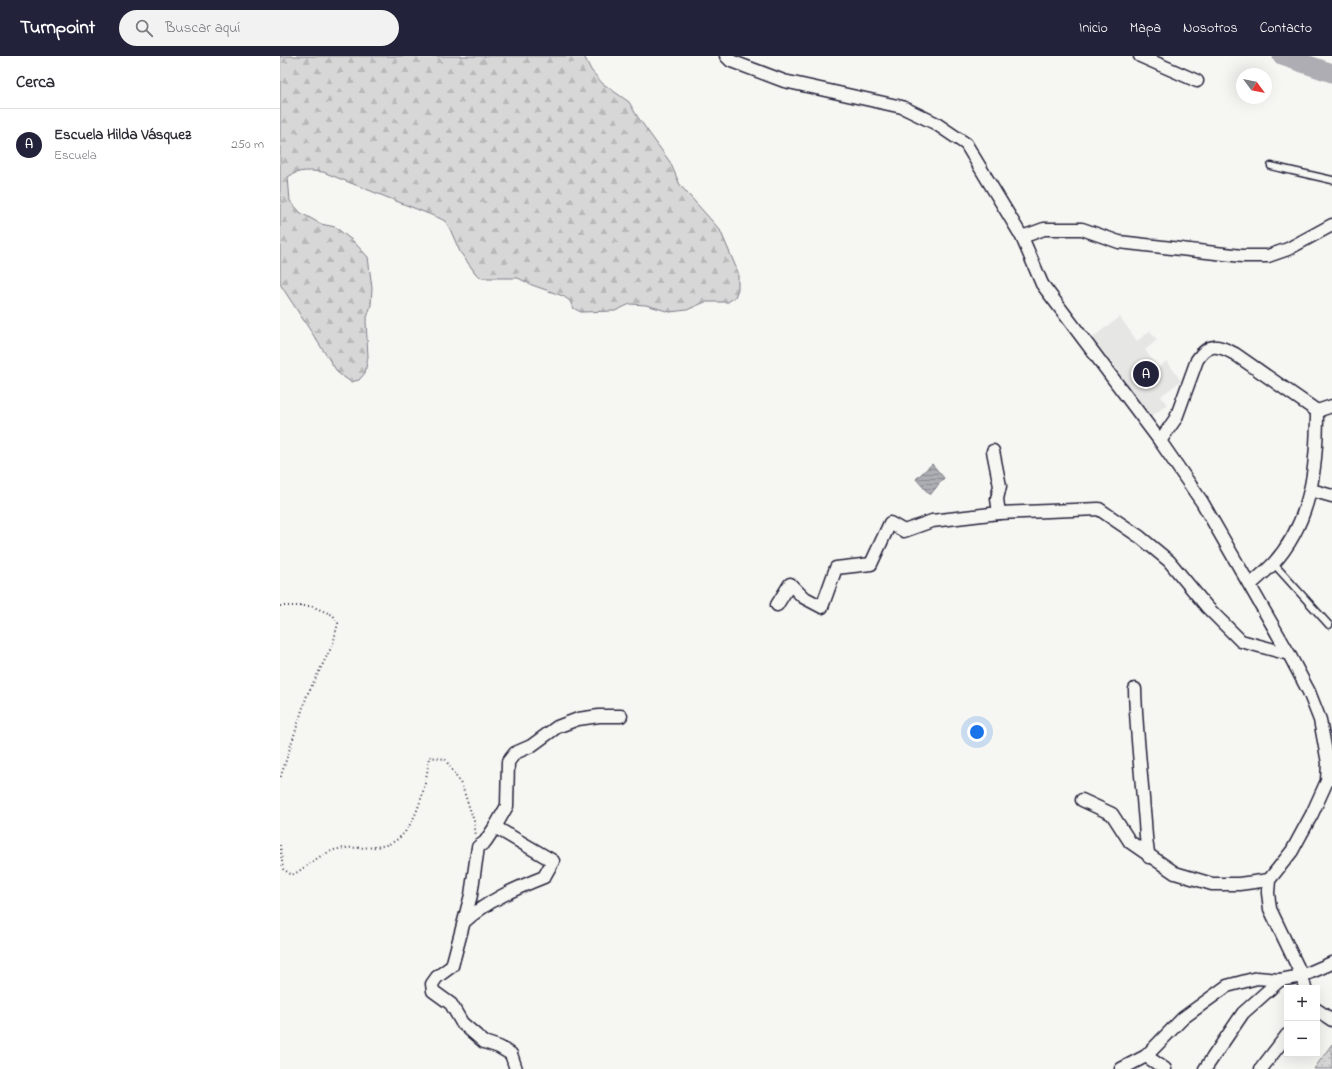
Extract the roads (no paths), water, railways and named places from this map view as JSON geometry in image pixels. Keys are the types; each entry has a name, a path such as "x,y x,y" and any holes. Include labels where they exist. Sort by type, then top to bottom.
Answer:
{"street":[{"path":"726,56 731,61 784,81 902,106 935,123 966,144 1022,237 1042,284 1160,441 1202,502 1289,654 1309,692 1320,720 1330,763 1329,782 1292,851 1269,880 1268,892 1270,909 1302,976 1304,985"},
{"path":"1140,56 1197,81"},
{"path":"1022,237 1044,229 1082,230 1119,242 1242,256 1268,256 1288,249 1332,225"},
{"path":"1160,441 1176,418 1197,360 1202,351 1210,347 1220,347 1235,354 1317,411"},
{"path":"1317,411 1332,406"},
{"path":"1250,585 1273,563 1294,534 1304,513 1315,474 1317,411"},
{"path":"993,451 1000,486 997,499 999,513"},
{"path":"1311,490 1332,496"},
{"path":"777,605 790,584 803,597 822,607 836,568 871,564 890,523 904,531 932,521 999,513 1099,509 1140,537 1169,562 1207,607 1241,641 1289,654"},
{"path":"1135,689 1136,733 1145,813 1145,843 1149,857"},
{"path":"516,1069 511,1054 499,1046 484,1042 462,1023 451,1004 433,991 432,984 437,977 452,966 471,894 478,847 485,842 507,806 508,762 515,753 531,746 557,727 578,719 600,716 621,716"},
{"path":"1082,800 1112,814 1130,842 1149,857 1175,873 1212,884 1239,884 1269,880"},
{"path":"464,922 476,911 513,890 544,877 552,861 495,827"},
{"path":"1121,1069 1146,1056 1183,1018 1227,986 1256,978 1280,980 1302,976 1332,963"},
{"path":"1205,1069 1243,1013 1280,980"},
{"path":"1320,1012 1332,1020"},
{"path":"1261,1069 1284,1039"},
{"path":"1146,1056 1165,1069"}],"lane":[{"path":"1271,166 1332,180"},
{"path":"1273,563 1329,625"}],"waterway":[{"path":"1282,56 1332,73"}],"place":[{"name":"Escuela Hilda Vásquez","path":"1146,374"}]}
